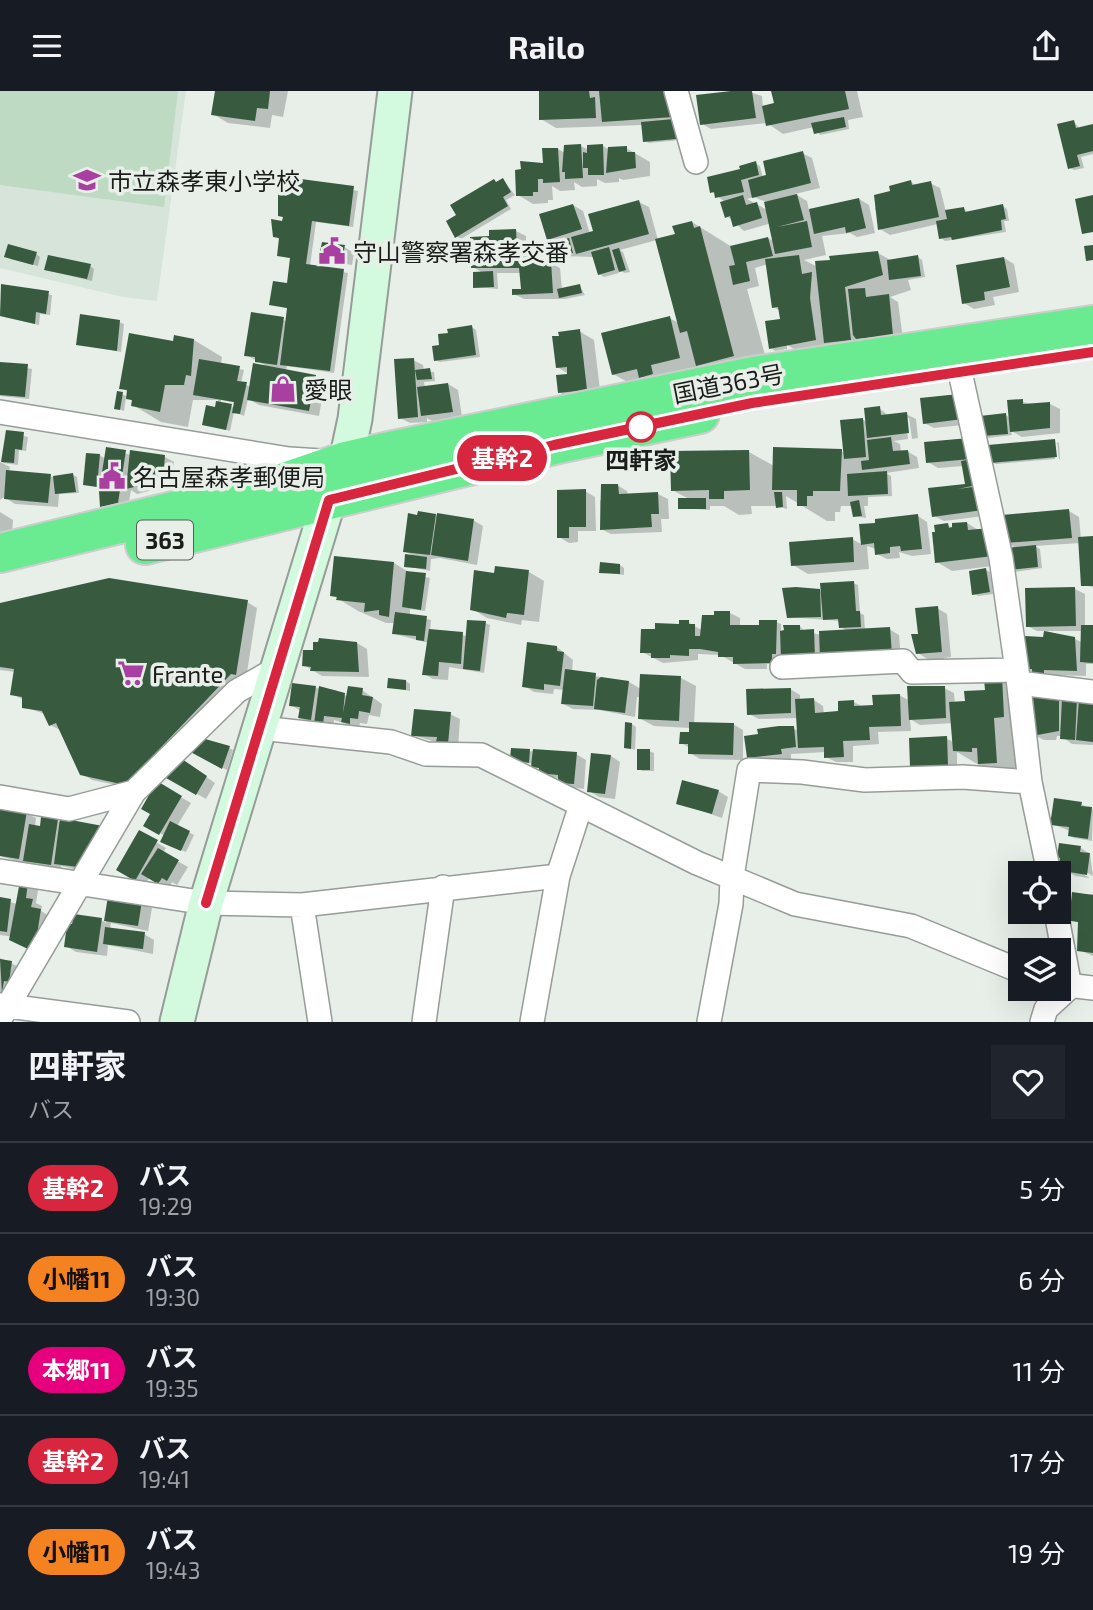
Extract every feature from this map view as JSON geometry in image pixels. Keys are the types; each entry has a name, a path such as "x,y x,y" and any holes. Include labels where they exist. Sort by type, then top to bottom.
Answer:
{"highway":[{"name":"国道363号","path":"0,553 264,489 345,461 752,376 1093,325"},
{"name":"国道363号","path":"0,578 259,519 554,445 752,403 1093,352"}],"street":[{"path":"177,1022 206,903 329,500 345,461 355,419 395,91"},
{"path":"676,91 696,162"},
{"path":"960,372 1001,558 1030,782 1046,861"},
{"path":"0,412 289,460 345,461"},
{"path":"782,667 903,661 912,672 1018,676 1093,692"},
{"path":"128,1022 3,1010 82,883 134,792 237,691 278,668"},
{"path":"260,729 391,742 426,754 481,755 732,877 795,904 911,926 1008,966"},
{"path":"709,1022 720,950 732,904 732,877 749,771 802,772 865,780 964,777 1030,782"},
{"path":"0,797 69,809 134,792"},
{"path":"533,1022 558,876 581,805"},
{"path":"0,871 206,903 302,905 558,876"},
{"path":"424,1022 443,887"},
{"path":"302,905 320,1022"},
{"path":"1042,1022 1046,1009 1074,986 1059,924"}],"shaded area":[{"name":"市立森孝東小学校","path":"0,91 186,91 157,301 123,297 0,268"}],"green space":[{"path":"0,91 178,91 164,207 0,185"}],"building":[{"path":"215,91 270,91 268,109 257,108 255,121 211,115"},
{"path":"539,91 589,91 590,98 595,97 596,118 539,120"},
{"path":"599,91 670,91 673,117 602,122"},
{"path":"752,91 756,118 700,125 696,95"},
{"path":"771,91 845,91 849,109 766,126 762,106 774,103"},
{"path":"844,117 846,127 814,134 811,123"},
{"path":"674,119 676,139 643,142 641,122"},
{"path":"1074,120 1076,128 1093,124 1093,151 1077,155 1080,166 1068,169 1057,124"},
{"path":"581,144 583,178 565,179 565,172 562,172 564,145"},
{"path":"603,144 604,175 588,175 588,168 583,168 583,152 587,153 587,145"},
{"path":"627,146 627,152 635,152 636,168 606,173 608,147"},
{"path":"542,148 558,148 560,182 543,183 543,179 538,179 538,192 533,192 533,196 516,196 515,170 521,169 520,161 543,163"},
{"path":"803,151 811,183 752,198 748,180 766,175 763,161"},
{"path":"756,161 759,175 741,180 744,192 715,198 714,192 710,193 707,177 740,169 739,166"},
{"path":"278,176 354,186 349,226 312,221 306,264 344,269 330,371 280,365 287,308 269,305 273,281 287,283 290,258 277,256 279,238 273,237 271,219 282,221 283,217 278,216"},
{"path":"503,178 511,192 503,197 508,206 455,238 446,221 456,215 450,205 494,179 496,182"},
{"path":"911,180 912,185 931,181 939,217 878,230 874,195 890,191 889,186"},
{"path":"797,194 804,220 777,227 807,221 812,247 775,254 764,202"},
{"path":"743,195 746,205 757,202 762,218 733,227 730,216 725,218 720,202"},
{"path":"1093,195 1093,232 1082,234 1075,199"},
{"path":"859,198 866,228 846,233 845,227 814,234 809,209"},
{"path":"639,200 649,234 576,254 571,237 593,231 588,214"},
{"path":"573,204 582,229 547,240 539,214"},
{"path":"1003,204 1006,219 1001,220 1002,230 952,240 951,237 939,239 936,221 947,219 945,210 964,207 965,212"},
{"path":"692,221 694,228 700,226 734,356 696,366 687,331 680,333 655,239 675,234 672,226"},
{"path":"516,229 517,248 529,247 530,262 551,261 553,293 512,295 512,289 521,289 519,268 471,268 470,237 489,236 489,230"},
{"path":"768,237 773,256 746,262 750,281 733,285 729,266 735,265 730,246"},
{"path":"569,238 573,253 557,257 553,243"},
{"name":"守山警察署森孝交番","path":"322,242 345,245 342,260 319,257"},
{"path":"8,244 37,252 33,265 4,257"},
{"path":"1093,245 1093,260 1086,261 1084,246"},
{"path":"609,247 615,270 598,275 591,252"},
{"path":"619,248 626,270 619,272 612,250"},
{"path":"878,251 883,275 845,287 851,340 824,343 815,261 830,260 829,256"},
{"path":"48,255 91,264 87,279 44,270"},
{"path":"799,255 802,274 812,272 810,298 816,340 769,349 765,321 780,319 778,307 772,308 765,259"},
{"path":"918,255 921,276 889,280 887,260"},
{"path":"1004,257 1010,287 984,292 985,300 962,304 956,265"},
{"path":"493,271 494,287 473,288 473,272"},
{"path":"1,284 49,291 46,314 36,312 35,324 0,316"},
{"path":"580,284 582,293 559,298 557,289"},
{"path":"865,288 866,297 889,294 893,335 856,339 853,335 848,289"},
{"path":"251,312 284,317 277,365 255,362 255,357 244,356"},
{"path":"80,314 120,320 117,351 76,345"},
{"path":"670,316 680,358 651,365 653,374 639,378 637,369 612,375 601,333"},
{"path":"472,325 476,355 434,361 432,346 439,345 438,334 448,333 447,329"},
{"path":"580,329 587,390 558,393 556,375 567,374 567,367 556,368 552,336 559,336 558,332"},
{"path":"129,333 173,341 174,335 194,339 191,376 186,375 184,385 165,385 160,412 131,406 132,400 126,399 127,390 119,389"},
{"path":"414,358 418,417 398,419 394,359"},
{"path":"199,359 240,366 237,381 247,382 240,414 232,413 234,402 193,395"},
{"path":"0,362 28,364 25,397 0,395"},
{"path":"253,363 316,375 309,411 247,400"},
{"path":"430,368 432,379 417,380 415,370"},
{"path":"448,383 453,412 421,416 417,387"},
{"path":"117,391 123,392 120,410 114,409"},
{"path":"959,394 963,419 923,424 920,398"},
{"path":"1023,399 1023,404 1050,402 1050,428 1010,432 1007,400"},
{"path":"216,401 232,404 226,430 202,425 206,405 215,407"},
{"path":"880,406 881,415 907,412 909,433 867,438 864,408"},
{"path":"1006,413 1008,434 982,436 980,416"},
{"path":"863,418 866,457 844,459 840,420"},
{"path":"6,430 24,432 22,450 15,449 14,463 1,462"},
{"path":"891,437 893,451 908,450 910,464 862,470 861,461 869,460 867,440"},
{"path":"969,438 971,459 926,463 924,442"},
{"path":"1055,439 1057,457 990,463 988,445"},
{"path":"106,447 126,450 118,503 100,507 99,491"},
{"path":"773,447 842,449 840,491 813,491 813,496 807,496 807,506 797,506 797,490 772,490"},
{"path":"130,450 165,455 163,480 126,489"},
{"path":"749,450 750,490 724,491 724,499 709,499 709,490 671,491 670,451"},
{"path":"86,453 100,454 97,487 83,485"},
{"path":"974,459 977,485 958,489 980,486 983,510 932,517 928,488 965,484 961,461"},
{"path":"6,470 51,474 48,503 4,499"},
{"path":"887,471 888,494 848,496 847,474"},
{"path":"73,473 76,492 55,494 53,476"},
{"path":"601,484 618,484 619,494 658,492 659,514 651,514 652,527 600,530"},
{"path":"586,489 586,527 569,527 569,538 557,538 557,490"},
{"path":"774,492 782,492 783,507 776,508"},
{"path":"678,498 706,498 706,509 678,509"},
{"path":"859,500 862,516 853,517 850,502"},
{"path":"1069,509 1072,538 1005,543 1002,515"},
{"path":"418,511 436,514 430,555 403,552 408,513 417,515"},
{"path":"437,513 474,519 468,561 431,555"},
{"path":"918,514 922,549 901,551 900,546 890,547 890,553 875,555 874,543 861,545 859,524 875,523 875,519"},
{"path":"967,522 968,530 990,528 993,556 935,563 932,532 935,532 934,525 948,523 949,528 952,523"},
{"path":"1093,536 1093,586 1081,586 1078,537"},
{"path":"853,537 854,562 791,566 789,542"},
{"path":"1036,545 1038,567 1008,570 1006,548"},
{"path":"405,554 427,557 426,569 404,567"},
{"path":"334,556 394,562 389,617 379,615 379,610 364,612 365,603 336,600 337,597 330,596"},
{"path":"600,562 620,564 620,574 599,573"},
{"path":"495,566 529,570 524,615 507,613 506,618 470,610 474,570 494,573"},
{"path":"986,568 990,592 972,595 969,571"},
{"path":"406,571 426,573 421,610 402,607"},
{"path":"109,578 248,600 236,675 231,674 125,785 80,775 56,723 49,726 42,711 22,708 22,697 10,695 14,669 0,667 0,603"},
{"path":"854,581 856,611 860,611 861,627 839,628 838,619 823,620 820,583"},
{"path":"1075,587 1076,626 1026,627 1025,588"},
{"path":"782,588 820,589 821,617 787,618"},
{"path":"938,606 942,652 916,654 911,634 918,634 915,608"},
{"path":"714,611 730,611 730,625 759,625 759,620 777,620 776,654 772,654 772,663 733,664 733,657 718,657 718,652 700,649 689,649 689,656 670,655 670,658 651,658 651,653 640,653 641,629 655,629 655,623 679,624 679,620 689,620 689,624 695,624 695,636 700,636 702,615 714,615"},
{"path":"395,612 427,616 424,641 416,640 416,636 392,634"},
{"path":"467,620 486,621 480,671 463,669"},
{"path":"783,625 800,625 800,630 814,629 815,658 781,659 780,631 784,630"},
{"path":"1081,625 1093,625 1093,663 1080,662"},
{"path":"890,627 892,655 820,658 819,631"},
{"path":"429,629 463,632 461,664 439,662 438,676 422,675"},
{"path":"1044,631 1075,637 1077,671 1044,670 1044,674 1032,674 1032,669 1024,669 1025,636 1043,637"},
{"path":"319,638 357,642 359,672 310,671 311,667 302,666 303,650 313,650 313,642 318,642"},
{"path":"527,642 557,646 557,651 564,652 560,686 544,684 544,690 522,687"},
{"path":"565,669 596,673 593,706 561,704"},
{"path":"640,674 681,676 679,721 638,719"},
{"path":"1002,675 1004,717 994,718 997,763 978,764 977,748 972,748 972,752 953,751 949,702 965,701 964,691 985,690 984,679"},
{"path":"601,677 629,681 625,713 594,709 597,680"},
{"path":"388,678 406,680 406,690 387,688"},
{"path":"292,683 316,686 311,720 298,718 300,707 289,706"},
{"path":"319,686 345,693 343,713 348,686 363,688 362,695 373,697 370,713 359,711 358,719 350,718 350,724 341,722 342,718 324,716 323,725 314,724"},
{"path":"907,686 945,686 946,718 909,720"},
{"path":"791,688 791,713 747,715 746,689"},
{"path":"900,694 901,726 869,727 870,740 843,741 844,757 824,758 824,747 798,748 795,699 814,698 815,713 838,711 838,701 854,700 854,706 873,705 872,695"},
{"path":"1031,696 1059,696 1059,731 1032,736"},
{"path":"1062,699 1077,700 1075,740 1060,739"},
{"path":"1079,699 1093,700 1093,742 1076,740"},
{"path":"414,709 451,712 448,744 436,743 437,737 411,736"},
{"path":"625,722 632,723 631,749 624,748"},
{"path":"689,722 734,723 733,755 688,754 688,744 679,744 680,732 689,732"},
{"path":"794,726 796,747 781,749 782,754 747,758 744,736 758,734 757,729"},
{"path":"947,736 948,765 910,767 909,738"},
{"path":"198,737 230,746 222,769 185,749"},
{"path":"511,748 530,749 529,763 510,759"},
{"path":"533,749 577,752 574,784 558,783 558,775 538,773 539,768 531,767"},
{"path":"637,749 650,749 650,770 637,770"},
{"path":"591,753 611,755 605,794 587,792"},
{"path":"179,757 207,776 196,795 166,778"},
{"path":"682,780 719,790 712,814 676,804"},
{"path":"157,781 182,796 159,835 143,826 150,814 141,809"},
{"path":"1054,798 1082,802 1081,806 1092,807 1088,839 1068,836 1069,827 1050,825"},
{"path":"0,807 27,811 19,859 0,856"},
{"path":"41,817 58,819 51,865 23,861 29,824 40,826"},
{"path":"60,818 103,826 78,867 54,864"},
{"path":"170,821 190,831 181,851 160,842"},
{"path":"139,830 158,840 135,881 116,870"},
{"path":"1059,843 1081,846 1080,852 1090,853 1087,875 1071,872 1071,861 1060,861 1057,857"},
{"path":"158,848 179,860 167,881 162,878 158,884 141,874"},
{"path":"20,881 28,882 26,898 33,899 31,907 41,909 37,935 30,950 9,940"},
{"path":"1072,892 1093,895 1093,953 1077,951 1078,922 1071,921"},
{"path":"108,896 142,901 138,926 104,921"},
{"path":"0,897 11,899 7,932 0,931"},
{"path":"74,914 102,918 97,952 64,947 67,924 72,924"},
{"path":"105,927 145,932 143,949 103,944"},
{"path":"0,959 12,961 9,982 4,981 2,993"}],"bus line":[{"name":"基幹2","path":"206,903 329,500 554,445 752,403 1093,352"}],"place":[{"name":"市立森孝東小学校","path":"87,180"},
{"name":"守山警察署森孝交番","path":"332,251"},
{"name":"愛眼","path":"283,389"},
{"name":"四軒家","path":"641,427"},
{"name":"名古屋森孝郵便局","path":"112,476"},
{"name":"Frante","path":"131,673"}]}
